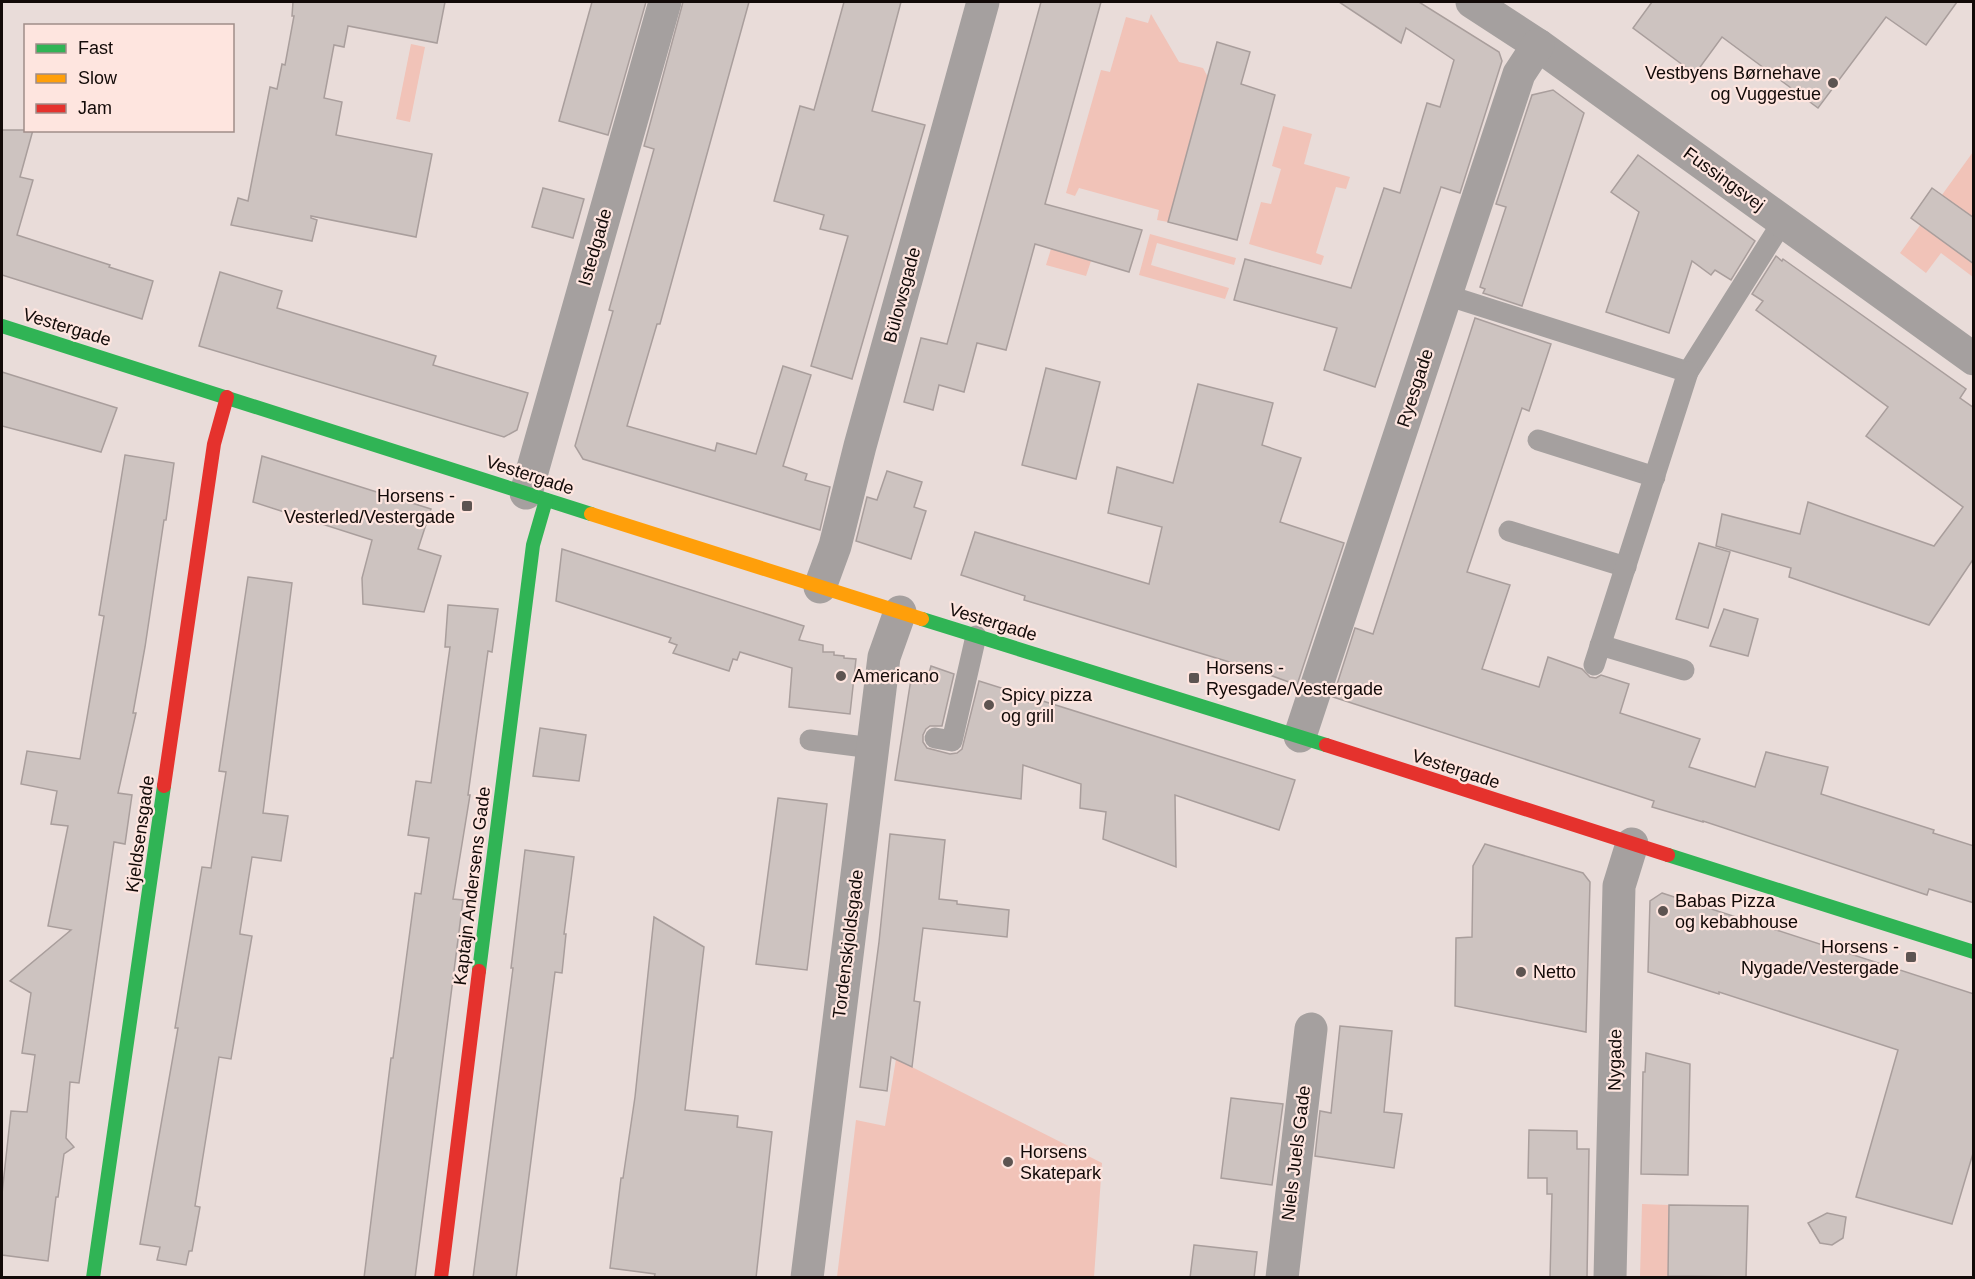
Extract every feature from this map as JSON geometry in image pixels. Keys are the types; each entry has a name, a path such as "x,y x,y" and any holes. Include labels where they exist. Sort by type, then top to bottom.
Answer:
{"main road":[{"name":"Vestergade","path":"2,326 820,587 1300,736 1974,952"},
{"name":"Kjeldsensgade","path":"93,1278 214,444 227,397"},
{"name":"Kaptajn Andersens Gade","path":"441,1278 533,545 536,496"}],"street":[{"name":"Istedgade","path":"536,496 665,2"},
{"name":"Bülowsgade","path":"820,587 835,546 860,446 983,2"},
{"name":"Fussingsvej","path":"1472,2 1538,45 1974,358"},
{"name":"Ryesgade","path":"1300,736 1519,74 1538,45"},
{"name":"Tordenskjoldsgade","path":"807,1278 884,657 900,612"},
{"name":"Nygade","path":"1610,1278 1619,886 1632,844"},
{"name":"Niels Juels Gade","path":"1282,1278 1311,1029"}],"lane":[{"path":"1594,665 1688,372 1783,221"},
{"path":"1446,295 1688,372"},
{"path":"1538,440 1655,477"},
{"path":"1509,531 1626,567"},
{"path":"935,738 952,741 976,636"},
{"path":"1600,645 1684,670"},
{"path":"810,740 872,748"}],"shaded area":[{"path":"1151,14 1179,62 1203,68 1224,107 1201,101 1168,222 1157,220 1159,210 1079,188 1075,196 1066,193 1101,70 1110,72 1126,17 1148,23"},
{"path":"411,44 425,47 410,122 396,119"},
{"path":"1283,126 1312,134 1304,164 1350,177 1346,189 1336,187 1316,253 1324,256 1321,265 1249,244 1261,202 1271,204 1281,169 1272,166"},
{"path":"1973,152 1973,218 1947,244 1973,264 1973,277 1941,253 1926,273 1900,253"},
{"path":"1150,234 1236,258 1234,265 1157,243 1151,265 1229,288 1225,299 1139,275"},
{"path":"1055,236 1065,238 1061,252 1091,261 1086,276 1046,265"},
{"path":"896,1059 1102,1163 1094,1277 837,1277 856,1120 885,1126"},
{"path":"1642,1204 1669,1205 1668,1276 1746,1277 1640,1277"}],"building":[{"path":"293,2 445,2 437,43 348,26 344,47 334,45 324,98 342,102 336,135 432,154 416,237 311,216 317,220 312,241 231,225 238,198 248,201 270,87 277,89 282,64 285,65 294,16 292,16"},
{"path":"592,2 646,2 608,135 559,121"},
{"path":"683,2 749,2 660,324 657,324 627,426 715,451 717,443 756,454 783,366 811,375 783,466 807,474 805,480 830,487 820,530 583,459 575,446 613,311 609,310 654,149 644,146"},
{"path":"844,2 901,2 872,111 925,125 852,379 811,366 848,236 820,229 824,215 774,201 800,106 814,110"},
{"path":"1041,2 1101,2 1045,204 1142,230 1129,272 1035,244 1006,350 977,343 964,392 939,385 933,410 904,402 921,338 947,344"},
{"path":"1339,2 1419,2 1499,52 1502,61 1460,193 1441,187 1375,387 1324,370 1337,328 1234,300 1245,259 1351,288 1384,188 1400,193 1427,103 1440,107 1454,60 1406,28 1401,43"},
{"path":"1652,2 1957,2 1926,45 1886,17 1818,108 1722,37 1695,74 1633,28"},
{"path":"1217,42 1250,52 1241,84 1275,95 1237,240 1168,222"},
{"path":"1553,90 1584,113 1522,306 1483,293 1485,289 1480,287 1506,207 1496,204 1532,95"},
{"path":"2,130 24,130 24,132 32,132 20,177 33,180 17,235 153,281 142,319 2,275"},
{"path":"1638,155 1755,241 1731,280 1715,270 1711,275 1692,261 1669,333 1606,312 1639,212 1611,192"},
{"path":"543,188 584,199 573,238 532,227"},
{"path":"1932,188 1974,218 1974,264 1911,218"},
{"path":"1776,256 1966,389 1960,398 1974,408 1974,558 1929,625 1789,577 1791,568 1716,546 1722,514 1800,534 1808,502 1934,546 1963,507 1866,436 1888,407 1756,310 1763,301 1752,294"},
{"path":"220,272 282,291 277,308 436,356 433,365 528,393 517,430 504,437 199,346"},
{"path":"1475,318 1551,344 1529,411 1522,408 1467,572 1510,585 1482,669 1539,687 1548,657 1582,669 1590,677 1596,678 1601,675 1629,684 1620,713 1700,739 1689,767 1755,787 1766,752 1828,767 1821,794 1934,830 1933,833 1974,846 1974,903 1929,889 1927,895 1703,821 1652,807 1654,801 1333,697 1355,628 1373,634"},
{"path":"1046,368 1100,382 1076,479 1022,465"},
{"path":"2,372 117,408 101,452 2,426"},
{"path":"1198,384 1273,403 1262,445 1301,458 1280,522 1344,543 1297,685 1256,670 1024,600 1025,596 961,575 975,532 1149,584 1162,527 1108,513 1117,467 1173,483"},
{"path":"125,455 174,463 133,713 136,713 118,793 132,795 125,844 114,842 79,1083 70,1082 66,1138 74,1147 64,1154 48,1261 2,1255 2,1194 11,1111 27,1112 35,1055 22,1053 31,993 10,981 71,930 48,926 68,826 51,824 57,791 21,784 27,751 80,759 104,616 99,615"},
{"path":"262,456 431,509 418,549 441,556 424,612 363,604 362,578 372,540 253,502"},
{"path":"887,471 922,482 914,507 926,511 911,559 856,541 867,497 877,500"},
{"path":"1699,543 1730,552 1708,628 1676,619"},
{"path":"562,549 804,626 799,640 823,645 823,652 834,652 834,655 856,659 850,714 789,707 792,668 740,652 737,660 733,659 729,671 673,653 677,645 669,642 671,638 556,601"},
{"path":"248,577 292,583 263,813 288,816 281,861 252,857 240,934 252,936 231,1059 219,1057 195,1206 200,1207 192,1251 189,1251 186,1265 157,1260 160,1247 140,1244 178,1028 175,1028 202,867 211,868 226,772 219,771"},
{"path":"448,605 498,609 492,652 488,651 468,795 470,795 453,899 463,900 415,1278 364,1278 391,1058 393,1058 415,893 421,894 429,838 408,835 416,781 431,783 450,647 445,647"},
{"path":"1724,609 1758,619 1748,656 1710,646"},
{"path":"931,666 954,674 942,726 930,726 923,735 923,742 927,748 950,754 962,749 979,681 1295,780 1279,830 1175,795 1176,867 1103,839 1106,812 1080,808 1081,784 1023,765 1021,799 895,780 911,679 926,684"},
{"path":"540,728 586,735 579,781 533,776"},
{"path":"778,798 827,804 807,970 756,964"},
{"path":"890,834 945,840 939,899 957,901 957,904 1009,910 1007,937 923,928 914,1001 920,1002 912,1067 891,1057 887,1091 860,1087"},
{"name":"Netto","path":"1485,844 1583,873 1590,882 1586,1032 1455,1006 1456,938 1472,937 1473,866"},
{"path":"525,850 574,857 564,934 566,934 562,973 555,972 516,1278 473,1278 513,968 511,968"},
{"path":"1662,893 1974,994 1974,1150 1952,1224 1856,1197 1898,1050 1719,992 1719,994 1648,972 1650,901"},
{"path":"654,917 704,947 685,1110 738,1116 737,1127 772,1132 756,1278 654,1278 655,1274 610,1268 621,1178 623,1178 635,1097"},
{"path":"1340,1026 1392,1031 1384,1112 1402,1114 1394,1168 1315,1156 1320,1111 1331,1113"},
{"path":"1646,1053 1690,1064 1688,1175 1641,1174 1643,1072 1645,1072"},
{"path":"1231,1098 1283,1104 1272,1185 1221,1178"},
{"path":"1529,1130 1577,1131 1577,1149 1589,1149 1587,1278 1550,1278 1552,1194 1547,1194 1547,1178 1528,1178"},
{"path":"1669,1205 1748,1206 1746,1277 1668,1276"},
{"path":"1827,1213 1846,1217 1843,1238 1832,1245 1820,1243 1808,1223"},
{"path":"1194,1245 1257,1252 1254,1278 1190,1278"}],"traffic: fast":[{"path":"2,326 591,514"},
{"path":"479,971 533,545 546,500"},
{"path":"922,619 1326,745"},
{"path":"93,1278 164,786"},
{"path":"1668,855 1974,952"}],"traffic: slow":[{"path":"591,514 922,619"}],"traffic: jam":[{"path":"164,786 214,444 227,397"},
{"path":"1326,745 1668,855"},
{"path":"441,1278 479,971"}],"place":[{"name":"Vestbyens Børnehave og Vuggestue","path":"1833,83"},
{"name":"Horsens - Vesterled/Vestergade","path":"467,506"},
{"name":"Americano","path":"841,676"},
{"name":"Horsens - Ryesgade/Vestergade","path":"1194,678"},
{"name":"Spicy pizza og grill","path":"989,705"},
{"name":"Babas Pizza og kebabhouse","path":"1663,911"},
{"name":"Horsens - Nygade/Vestergade","path":"1911,957"},
{"name":"Netto","path":"1521,972"},
{"name":"Horsens Skatepark","path":"1008,1162"}]}
